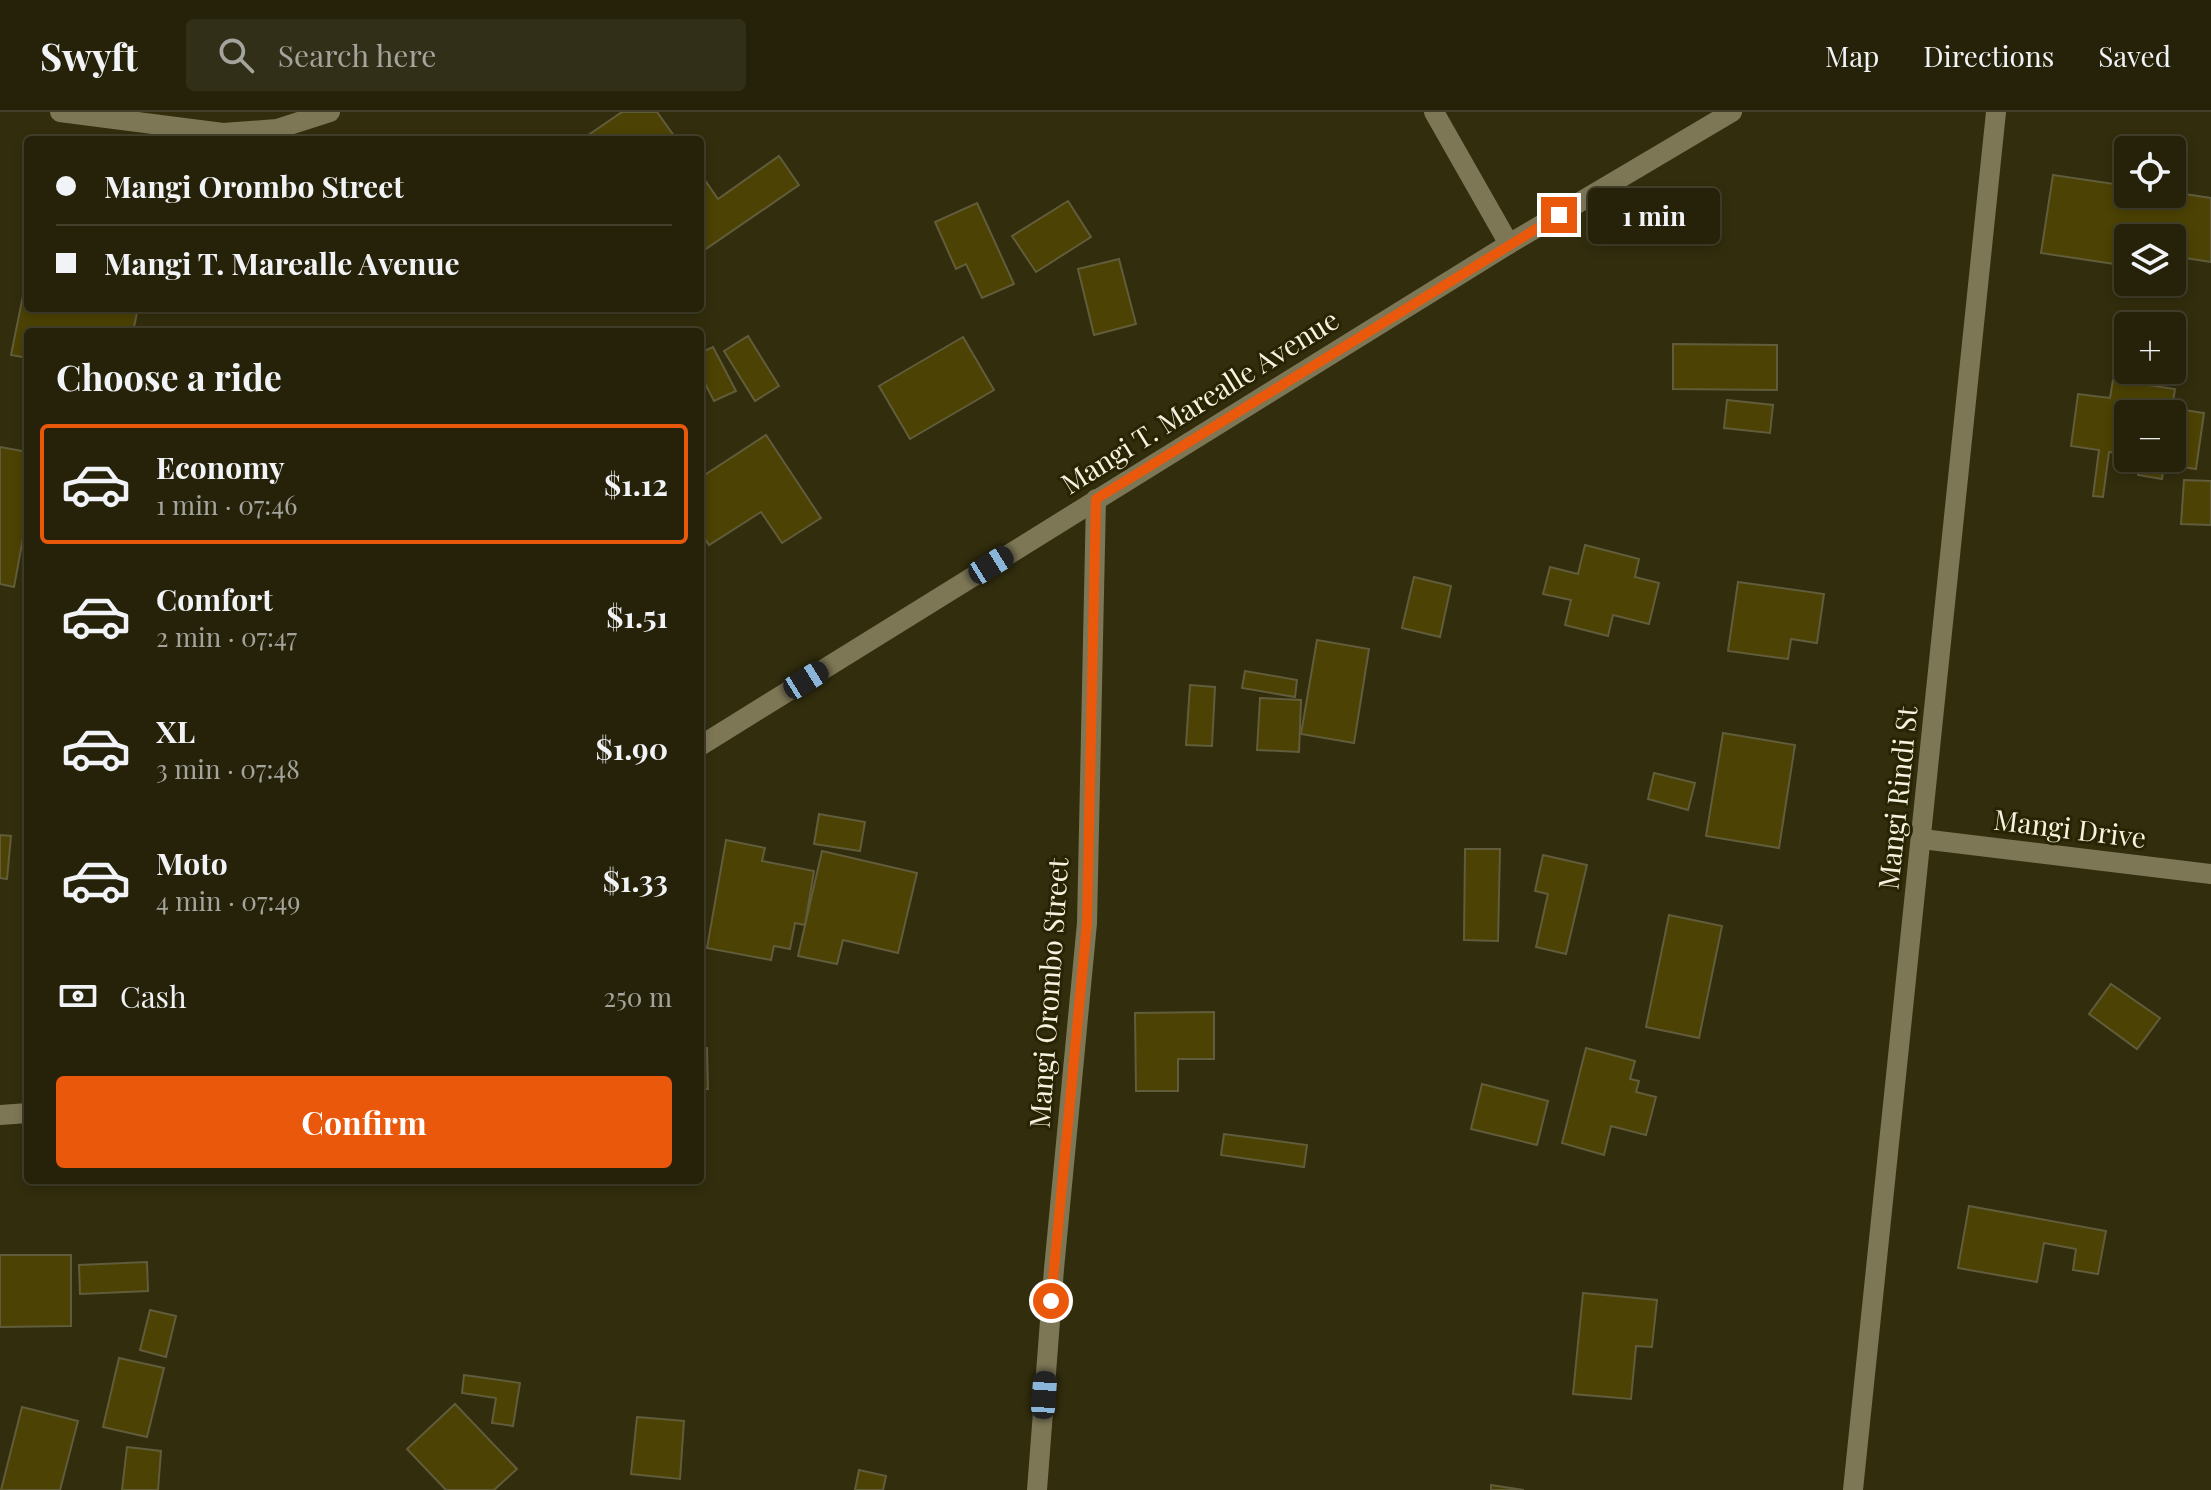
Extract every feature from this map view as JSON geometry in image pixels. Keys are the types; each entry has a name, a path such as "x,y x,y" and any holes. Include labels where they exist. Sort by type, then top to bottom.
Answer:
{"street":[{"path":"60,112 223,133 277,129 330,112"},
{"path":"1434,112 1509,244"},
{"name":"Mangi T. Marealle Avenue","path":"704,744 1509,244 1732,112"},
{"name":"Mangi Rindi St","path":"1853,1490 1996,112"},
{"name":"Mangi Orombo Street","path":"1037,1490 1054,1269 1087,923 1096,499"},
{"name":"Mangi Drive","path":"1922,839 2211,874"},
{"path":"0,1115 24,1113"}],"building":[{"path":"622,112 657,112 674,136 587,136"},
{"path":"779,156 799,185 704,250 704,179 718,199"},
{"path":"2053,175 2114,184 2114,208 2186,208 2186,194 2211,198 2211,262 2186,258 2186,224 2114,224 2114,264 2041,253"},
{"path":"1068,201 1091,237 1036,272 1012,236"},
{"path":"977,203 1014,284 982,298 966,264 956,269 935,222"},
{"path":"1119,259 1136,324 1094,335 1078,269"},
{"path":"24,291 24,312 137,312 134,328 24,328 24,357 11,355"},
{"path":"748,336 779,386 755,401 724,351"},
{"path":"963,337 994,390 910,439 879,386"},
{"path":"1673,344 1777,345 1777,390 1673,389"},
{"path":"713,347 736,391 714,401 704,382 704,351"},
{"path":"2113,380 2114,384 2175,389 2173,400 2114,400 2114,453 2109,452 2103,497 2093,496 2099,450 2071,446 2078,394 2110,398"},
{"path":"1727,400 1773,405 1770,433 1724,428"},
{"path":"2186,410 2204,413 2196,469 2186,467"},
{"path":"766,435 821,518 782,543 761,512 709,545 704,537 704,475"},
{"path":"0,447 24,451 24,533 14,587 0,584"},
{"path":"2138,472 2163,472 2162,479 2138,475"},
{"path":"2184,480 2211,481 2211,525 2181,524"},
{"path":"1585,545 1639,559 1635,577 1659,583 1649,624 1613,615 1608,636 1565,625 1571,600 1543,594 1550,567 1578,574"},
{"path":"1414,577 1451,586 1440,637 1402,628"},
{"path":"1738,582 1824,594 1817,643 1791,639 1788,659 1728,651"},
{"path":"1317,640 1369,649 1354,743 1301,734"},
{"path":"1245,671 1297,680 1295,697 1242,688"},
{"path":"1190,685 1215,687 1212,746 1186,745"},
{"path":"1260,698 1301,700 1299,752 1257,750"},
{"path":"1723,733 1795,745 1779,848 1706,836"},
{"path":"1654,773 1695,783 1688,810 1648,799"},
{"path":"819,814 865,822 860,851 814,844"},
{"path":"0,835 11,836 7,879 0,878"},
{"path":"726,840 765,848 762,861 814,871 805,925 795,923 790,949 774,946 771,960 707,948"},
{"path":"1465,849 1500,849 1498,941 1464,940"},
{"path":"822,851 917,873 898,953 843,940 837,964 798,956"},
{"path":"1543,855 1587,865 1566,954 1536,947 1548,894 1535,891"},
{"path":"1669,915 1722,926 1699,1038 1646,1027"},
{"path":"2111,984 2160,1018 2137,1049 2089,1014"},
{"path":"1214,1012 1214,1059 1178,1059 1178,1091 1136,1091 1135,1013"},
{"path":"704,1048 707,1048 708,1089 704,1089"},
{"path":"1586,1048 1635,1061 1630,1079 1639,1081 1636,1092 1656,1097 1646,1135 1611,1126 1604,1155 1562,1143"},
{"path":"1482,1084 1548,1101 1537,1145 1471,1129"},
{"path":"1224,1134 1307,1145 1304,1167 1221,1155"},
{"path":"1969,1206 2106,1231 2098,1274 2073,1270 2076,1249 2044,1243 2037,1282 1958,1268"},
{"path":"0,1255 71,1255 71,1326 0,1327"},
{"path":"147,1262 148,1291 80,1294 79,1265"},
{"path":"1583,1293 1657,1300 1652,1347 1636,1346 1631,1399 1573,1394"},
{"path":"150,1310 176,1316 166,1357 140,1350"},
{"path":"119,1358 164,1368 147,1437 103,1427"},
{"path":"464,1375 520,1383 513,1426 492,1423 496,1398 462,1393"},
{"path":"455,1404 517,1469 494,1490 446,1490 407,1449"},
{"path":"22,1407 78,1421 60,1490 1,1490"},
{"path":"637,1417 684,1421 680,1479 631,1474"},
{"path":"127,1447 161,1451 158,1490 122,1490"},
{"path":"859,1470 886,1476 883,1490 855,1490"},
{"path":"1491,1485 1524,1490 1491,1490"}],"route":[{"path":"1051,1301 1087,923 1096,499 1559,215"}]}
